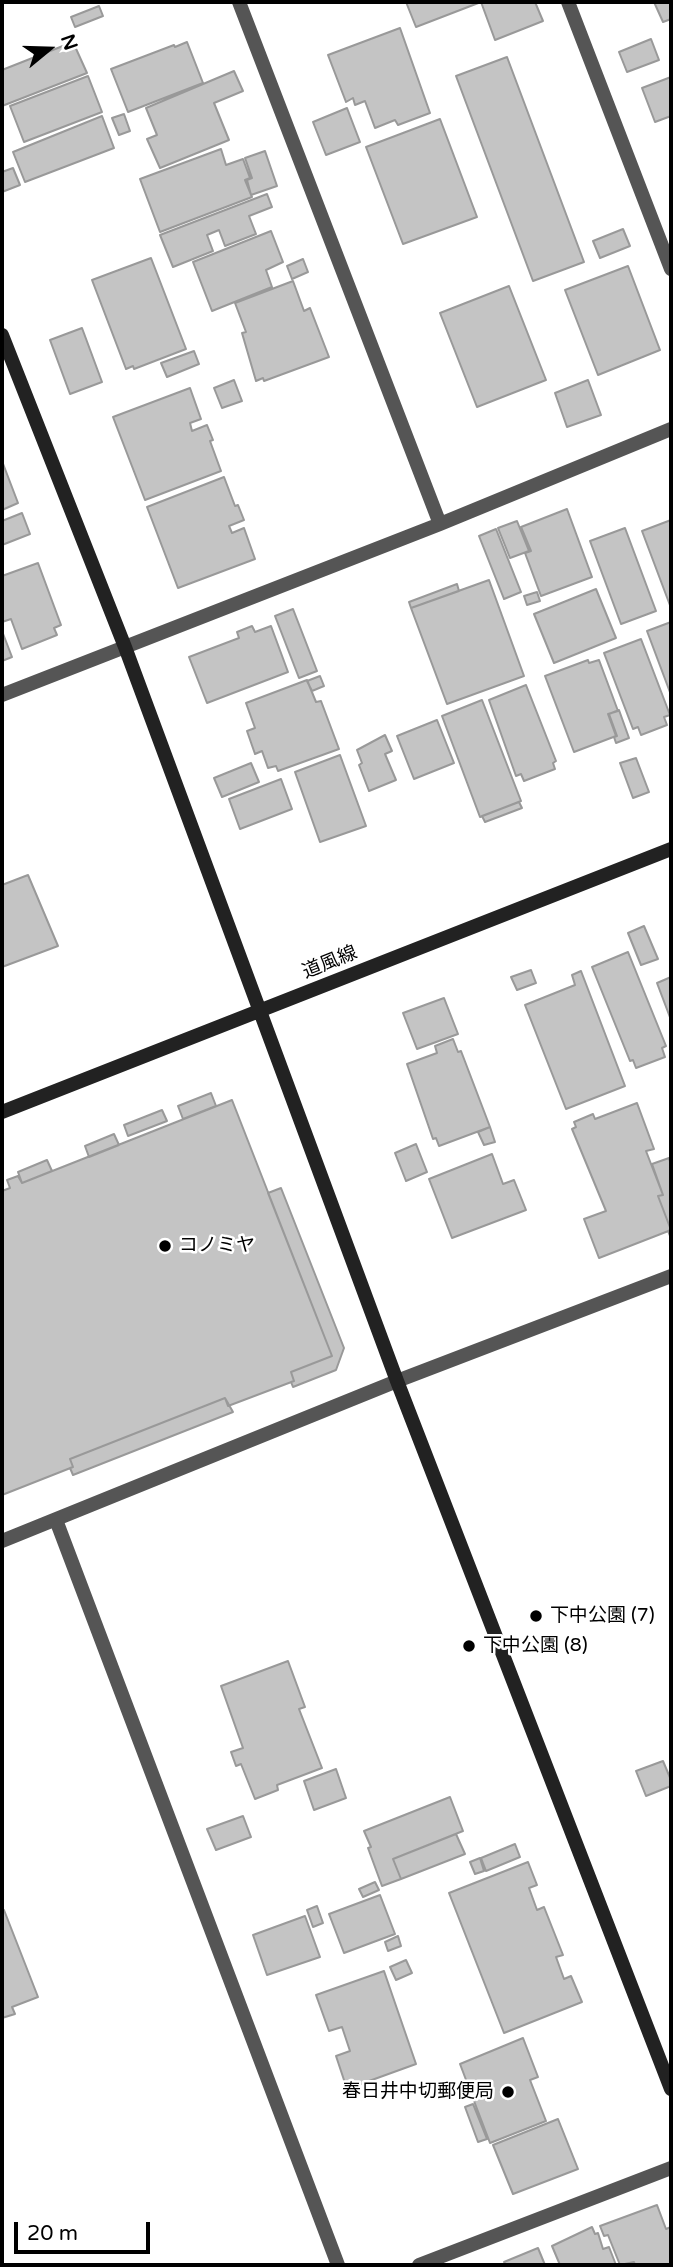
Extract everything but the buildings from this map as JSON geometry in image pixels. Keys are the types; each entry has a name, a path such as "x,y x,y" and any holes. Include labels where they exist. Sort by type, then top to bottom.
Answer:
{"street":[{"path":"239,2 440,524"},
{"path":"568,2 671,269"},
{"path":"2,335 125,647 397,1381 671,2089"},
{"path":"2,695 440,524 671,429"},
{"name":"道風線","path":"2,1112 671,849"},
{"path":"2,1541 397,1381 671,1276"},
{"path":"56,1520 338,2265"},
{"path":"419,2265 671,2168"}],"place":[{"name":"コノミヤ","path":"165,1246"},
{"name":"下中公園 (7)","path":"536,1616"},
{"name":"下中公園 (8)","path":"469,1646"},
{"name":"春日井中切郵便局","path":"508,2092"}]}
